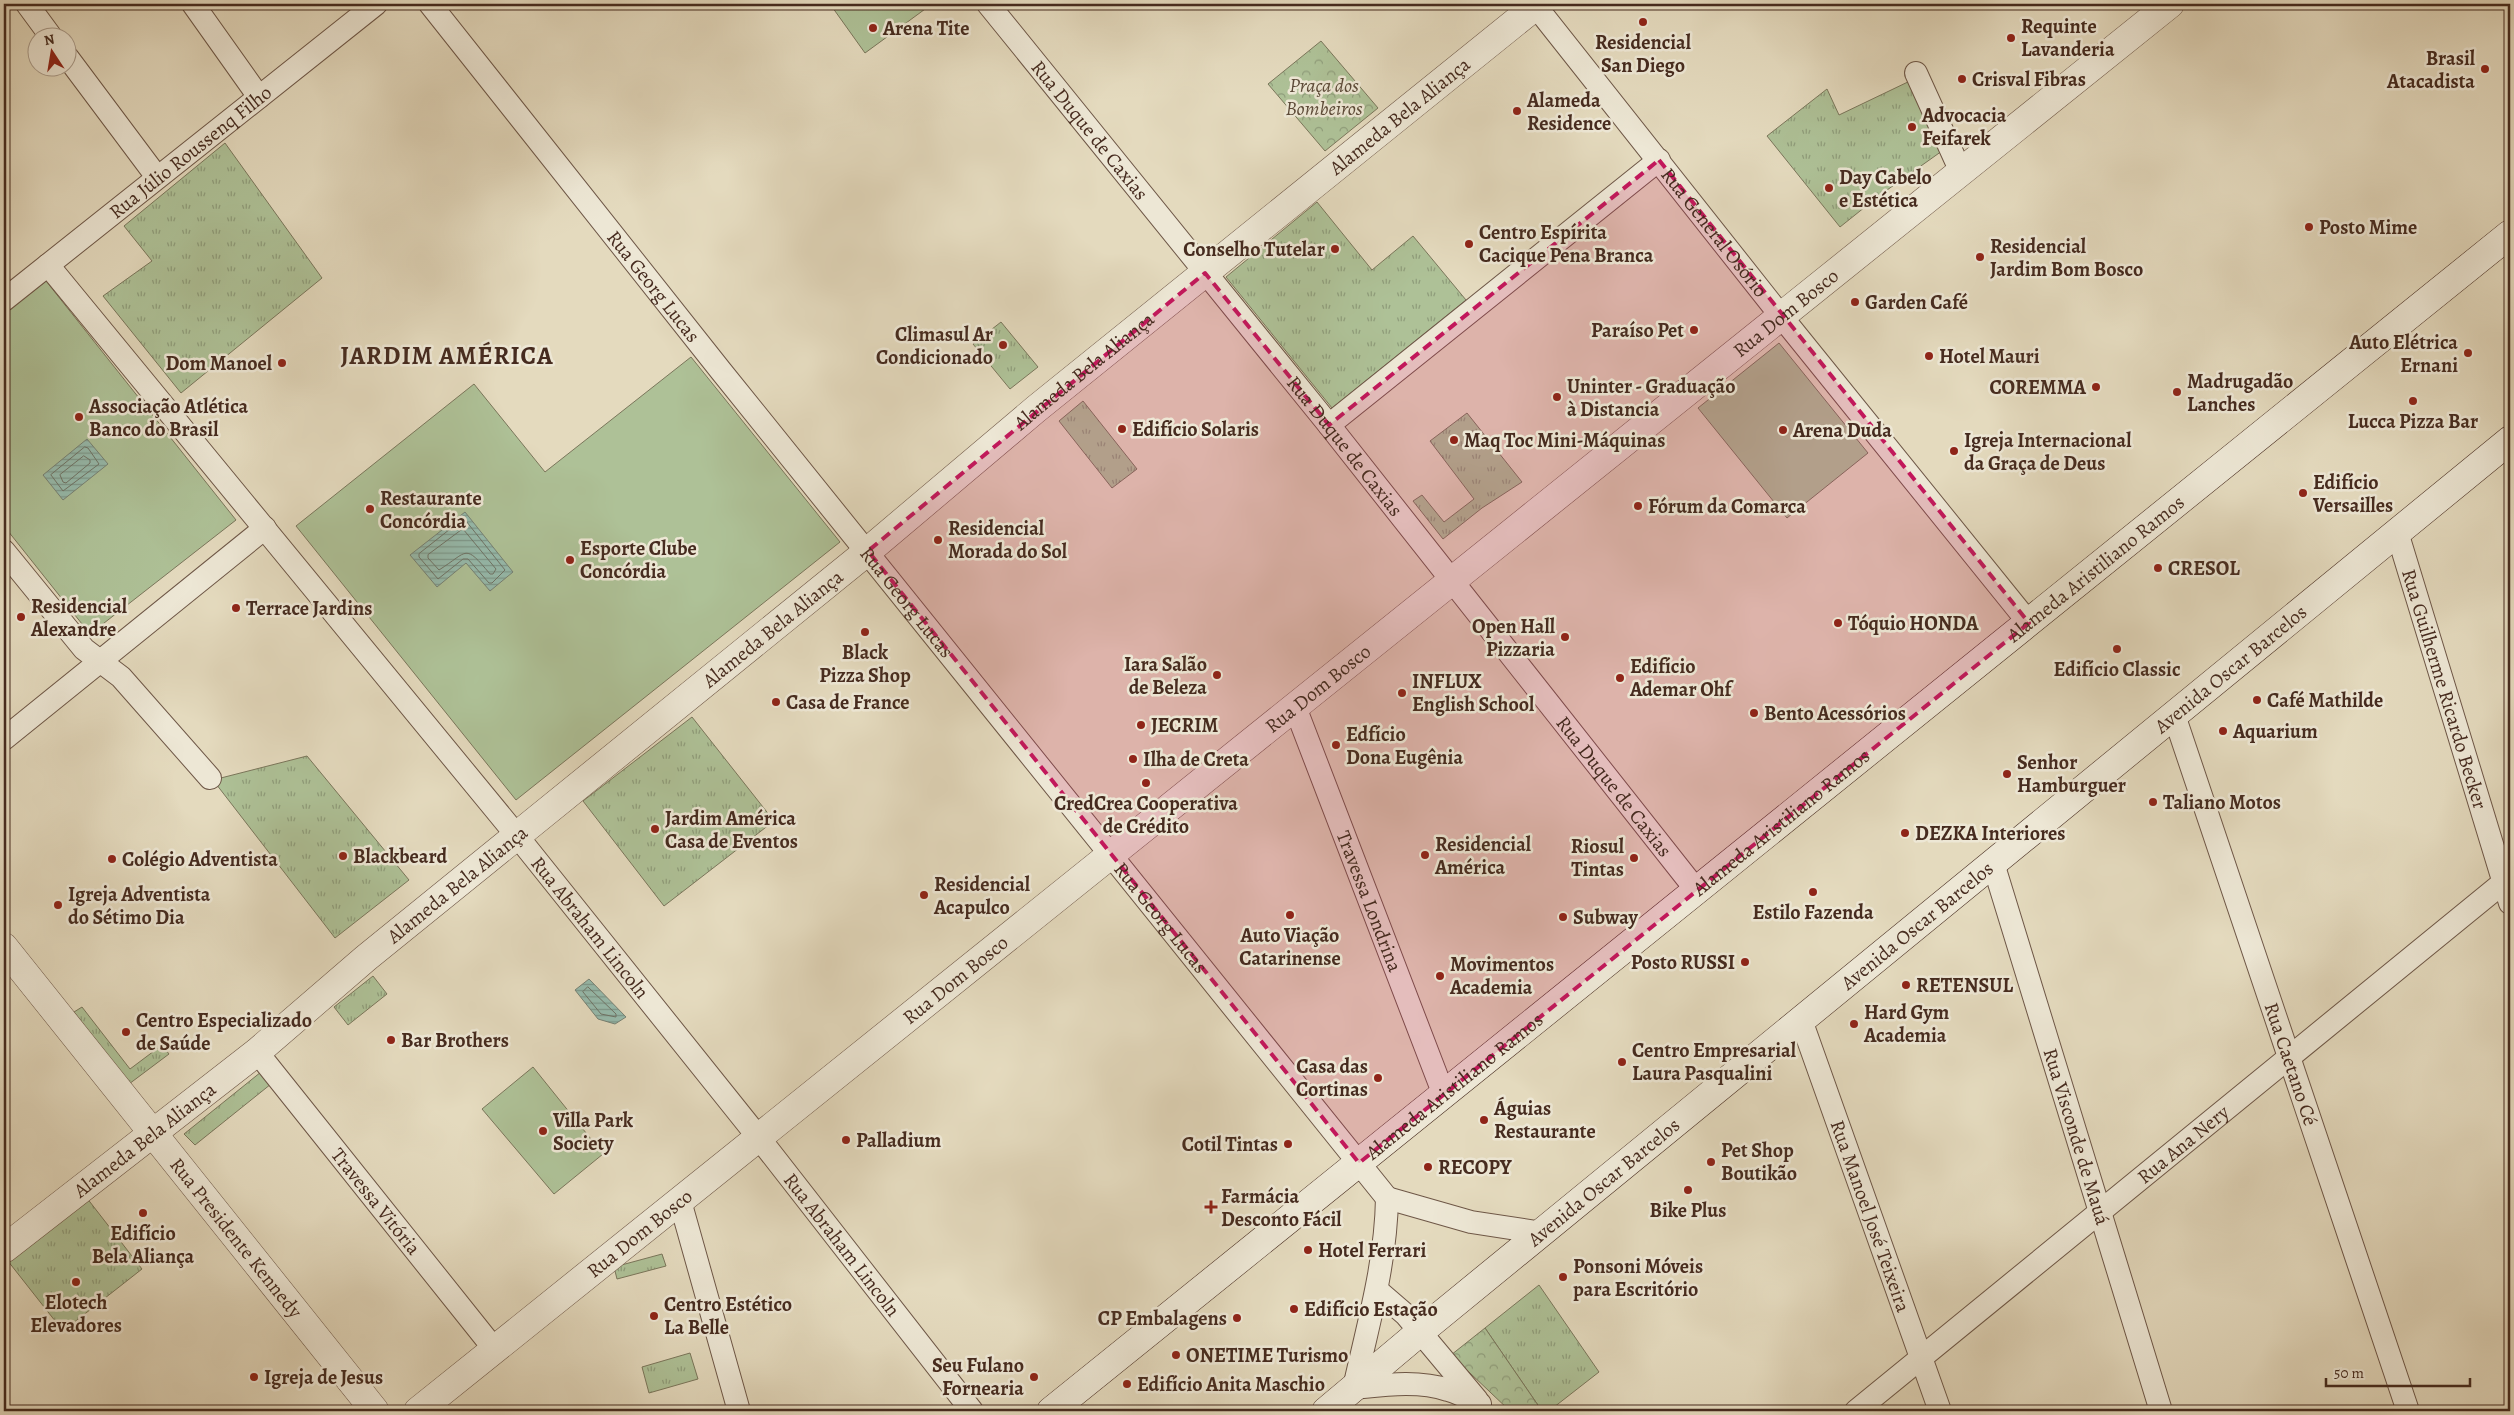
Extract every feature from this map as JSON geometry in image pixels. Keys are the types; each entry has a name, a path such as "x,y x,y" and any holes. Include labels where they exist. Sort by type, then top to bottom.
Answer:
{"street":[{"path":"27,4 45,28"},
{"path":"193,4 259,97"},
{"name":"Rua Júlio Roussenq Filho","path":"4,300 376,4"},
{"name":"Rua Georg Lucas","path":"430,4 721,370 1387,1198"},
{"name":"Rua Duque de Caxias","path":"988,4 1329,425 1697,891"},
{"name":"Alameda Bela Aliança","path":"4,1249 155,1134 257,1052 366,958 518,837 868,551 1036,409 1536,4"},
{"name":"Rua General Osório","path":"1536,4 1781,316 2029,623"},
{"name":"Rua Dom Bosco","path":"418,1411 2170,4"},
{"path":"78,71 157,177"},
{"path":"1916,73 1961,172"},
{"path":"1329,425 1659,160"},
{"name":"Alameda Aristiliano Ramos","path":"1052,1411 2510,234"},
{"name":"Rua Abraham Lincoln","path":"48,265 518,837 759,1138 972,1411"},
{"name":"Avenida Oscar Barcelos","path":"1326,1411 2510,440"},
{"path":"4,739 265,528"},
{"name":"Rua Guilherme Ricardo Becker","path":"2397,532 2508,888"},
{"path":"4,551 84,650 121,677 210,778"},
{"name":"Travessa Londrina","path":"1295,707 1444,1095"},
{"name":"Rua Caetano Cé","path":"2174,715 2408,1411"},
{"name":"Rua Visconde de Mauá","path":"1993,863 2161,1411"},
{"name":"Rua Ana Nery","path":"1856,1411 2289,1058 2508,888"},
{"name":"Rua Presidente Kennedy","path":"4,947 375,1411"},
{"name":"Rua Manoel José Teixeira","path":"1801,1020 1940,1411"},
{"name":"Travessa Vitória","path":"257,1052 495,1350"},
{"path":"1484,1408 1447,1390 1423,1385 1397,1384 1354,1388 1377,1290 1386,1233 1387,1198 1472,1222 1543,1233"},
{"path":"680,1201 739,1411"},
{"path":"1377,1290 1406,1315 1484,1408"}],"highlighted area":[{"path":"1659,160 2029,623 1359,1163 868,551 1205,273 1329,425"}],"green space":[{"name":"Arena Tite","path":"830,4 932,4 865,53"},
{"name":"Praça dos Bombeiros","path":"1321,41 1378,108 1325,151 1268,84"},
{"path":"1912,80 1942,151 1880,195 1840,227 1767,136 1827,89 1839,115"},
{"path":"225,143 322,278 181,393 103,296 152,261 124,226"},
{"path":"1317,202 1372,270 1413,236 1466,300 1332,408 1226,277"},
{"name":"Associação Atlética Banco do Brasil","path":"46,281 236,520 90,634 4,526 4,314"},
{"path":"1001,322 1038,367 1010,389 973,344"},
{"name":"Arena Duda","path":"1779,343 1868,453 1787,518 1698,408"},
{"name":"Esporte Clube Concórdia","path":"691,357 840,542 516,800 296,526 474,384 545,472"},
{"path":"1083,401 1137,469 1112,488 1059,421"},
{"path":"1467,413 1522,482 1482,508 1443,539 1413,501 1422,495 1444,522 1474,499 1430,441"},
{"path":"692,717 774,821 664,906 583,801"},
{"path":"307,756 409,880 335,938 213,780"},
{"path":"373,976 387,994 348,1025 334,1007"},
{"path":"82,1007 130,1069 162,1045 169,1054 129,1084 74,1012"},
{"name":"Villa Park Society","path":"533,1067 603,1154 554,1194 482,1109"},
{"path":"261,1072 271,1084 195,1145 184,1134"},
{"path":"83,1193 142,1269 63,1331 4,1256"},
{"path":"662,1254 666,1266 617,1279 614,1267"},
{"path":"1539,1285 1599,1372 1549,1411 1542,1411 1485,1328"},
{"path":"1485,1328 1542,1411 1510,1411 1451,1355"},
{"path":"690,1353 698,1379 649,1393 642,1367"}],"water":[{"path":"87,439 108,464 63,500 43,475"},
{"path":"465,512 513,572 490,591 466,563 437,587 410,555"},
{"path":"589,979 626,1017 615,1024 598,1019 575,990"}],"place":[{"name":"Residencial San Diego","path":"1643,22"},
{"name":"Arena Tite","path":"873,28"},
{"name":"Requinte Lavanderia","path":"2011,38"},
{"name":"Brasil Atacadista","path":"2485,69"},
{"name":"Crisval Fibras","path":"1962,79"},
{"name":"Alameda Residence","path":"1517,111"},
{"name":"Advocacia Feifarek","path":"1912,127"},
{"name":"Day Cabelo e Estética","path":"1829,188"},
{"name":"Posto Mime","path":"2309,227"},
{"name":"Centro Espírita Cacique Pena Branca","path":"1469,244"},
{"name":"Conselho Tutelar","path":"1335,249"},
{"name":"Residencial Jardim Bom Bosco","path":"1980,257"},
{"name":"Garden Café","path":"1855,302"},
{"name":"Paraíso Pet","path":"1694,330"},
{"name":"Climasul Ar Condicionado","path":"1003,345"},
{"name":"Auto Elétrica Ernani","path":"2468,353"},
{"name":"Hotel Mauri","path":"1929,356"},
{"name":"Dom Manoel","path":"282,363"},
{"name":"COREMMA","path":"2096,387"},
{"name":"Madrugadão Lanches","path":"2177,392"},
{"name":"Uninter - Graduação à Distancia","path":"1557,397"},
{"name":"Lucca Pizza Bar","path":"2413,401"},
{"name":"Associação Atlética Banco do Brasil","path":"79,417"},
{"name":"Edifício Solaris","path":"1122,429"},
{"name":"Arena Duda","path":"1783,430"},
{"name":"Maq Toc Mini-Máquinas","path":"1454,440"},
{"name":"Igreja Internacional da Graça de Deus","path":"1954,451"},
{"name":"Edifício Versailles","path":"2303,493"},
{"name":"Fórum da Comarca","path":"1638,506"},
{"name":"Restaurante Concórdia","path":"370,509"},
{"name":"Residencial Morada do Sol","path":"938,540"},
{"name":"Esporte Clube Concórdia","path":"570,560"},
{"name":"CRESOL","path":"2158,568"},
{"name":"Terrace Jardins","path":"236,608"},
{"name":"Residencial Alexandre","path":"21,617"},
{"name":"Tóquio HONDA","path":"1838,623"},
{"name":"Black Pizza Shop","path":"865,632"},
{"name":"Open Hall Pizzaria","path":"1565,637"},
{"name":"Edifício Classic","path":"2117,649"},
{"name":"Iara Salão de Beleza","path":"1217,675"},
{"name":"Edifício Ademar Ohf","path":"1620,678"},
{"name":"INFLUX English School","path":"1402,693"},
{"name":"Café Mathilde","path":"2257,700"},
{"name":"Casa de France","path":"776,702"},
{"name":"Bento Acessórios","path":"1754,713"},
{"name":"JECRIM","path":"1141,725"},
{"name":"Aquarium","path":"2223,731"},
{"name":"Edfício Dona Eugênia","path":"1336,745"},
{"name":"Ilha de Creta","path":"1133,759"},
{"name":"Senhor Hamburguer","path":"2007,774"},
{"name":"CredCrea Cooperativa de Crédito","path":"1146,783"},
{"name":"Taliano Motos","path":"2153,802"},
{"name":"Jardim América Casa de Eventos","path":"655,829"},
{"name":"DEZKA Interiores","path":"1905,833"},
{"name":"Residencial América","path":"1425,855"},
{"name":"Blackbeard","path":"343,856"},
{"name":"Riosul Tintas","path":"1634,858"},
{"name":"Colégio Adventista","path":"112,859"},
{"name":"Estilo Fazenda","path":"1813,892"},
{"name":"Residencial Acapulco","path":"924,895"},
{"name":"Igreja Adventista do Sétimo Dia","path":"58,905"},
{"name":"Auto Viação Catarinense","path":"1290,915"},
{"name":"Subway","path":"1563,917"},
{"name":"Posto RUSSI","path":"1745,962"},
{"name":"Movimentos Academia","path":"1440,976"},
{"name":"RETENSUL","path":"1906,985"},
{"name":"Hard Gym Academia","path":"1854,1024"},
{"name":"Centro Especializado de Saúde","path":"126,1032"},
{"name":"Bar Brothers","path":"391,1040"},
{"name":"Centro Empresarial Laura Pasqualini","path":"1622,1062"},
{"name":"Casa das Cortinas","path":"1378,1078"},
{"name":"Águias Restaurante","path":"1484,1120"},
{"name":"Villa Park Society","path":"543,1131"},
{"name":"Palladium","path":"846,1140"},
{"name":"Cotil Tintas","path":"1288,1144"},
{"name":"Pet Shop Boutikão","path":"1711,1162"},
{"name":"RECOPY","path":"1428,1167"},
{"name":"Bike Plus","path":"1688,1190"},
{"name":"Farmácia Desconto Fácil","path":"1211,1207"},
{"name":"Edifício Bela Aliança","path":"143,1213"},
{"name":"Hotel Ferrari","path":"1308,1250"},
{"name":"Ponsoni Móveis para Escritório","path":"1563,1277"},
{"name":"Elotech Elevadores","path":"76,1282"},
{"name":"Edifício Estação","path":"1294,1309"},
{"name":"Centro Estético La Belle","path":"654,1316"},
{"name":"CP Embalagens","path":"1237,1318"},
{"name":"ONETIME Turismo","path":"1176,1355"},
{"name":"Igreja de Jesus","path":"254,1377"},
{"name":"Seu Fulano Fornearia","path":"1034,1377"},
{"name":"Edifício Anita Maschio","path":"1127,1384"}],"district":[{"name":"JARDIM AMÉRICA","path":"447,355"}]}
